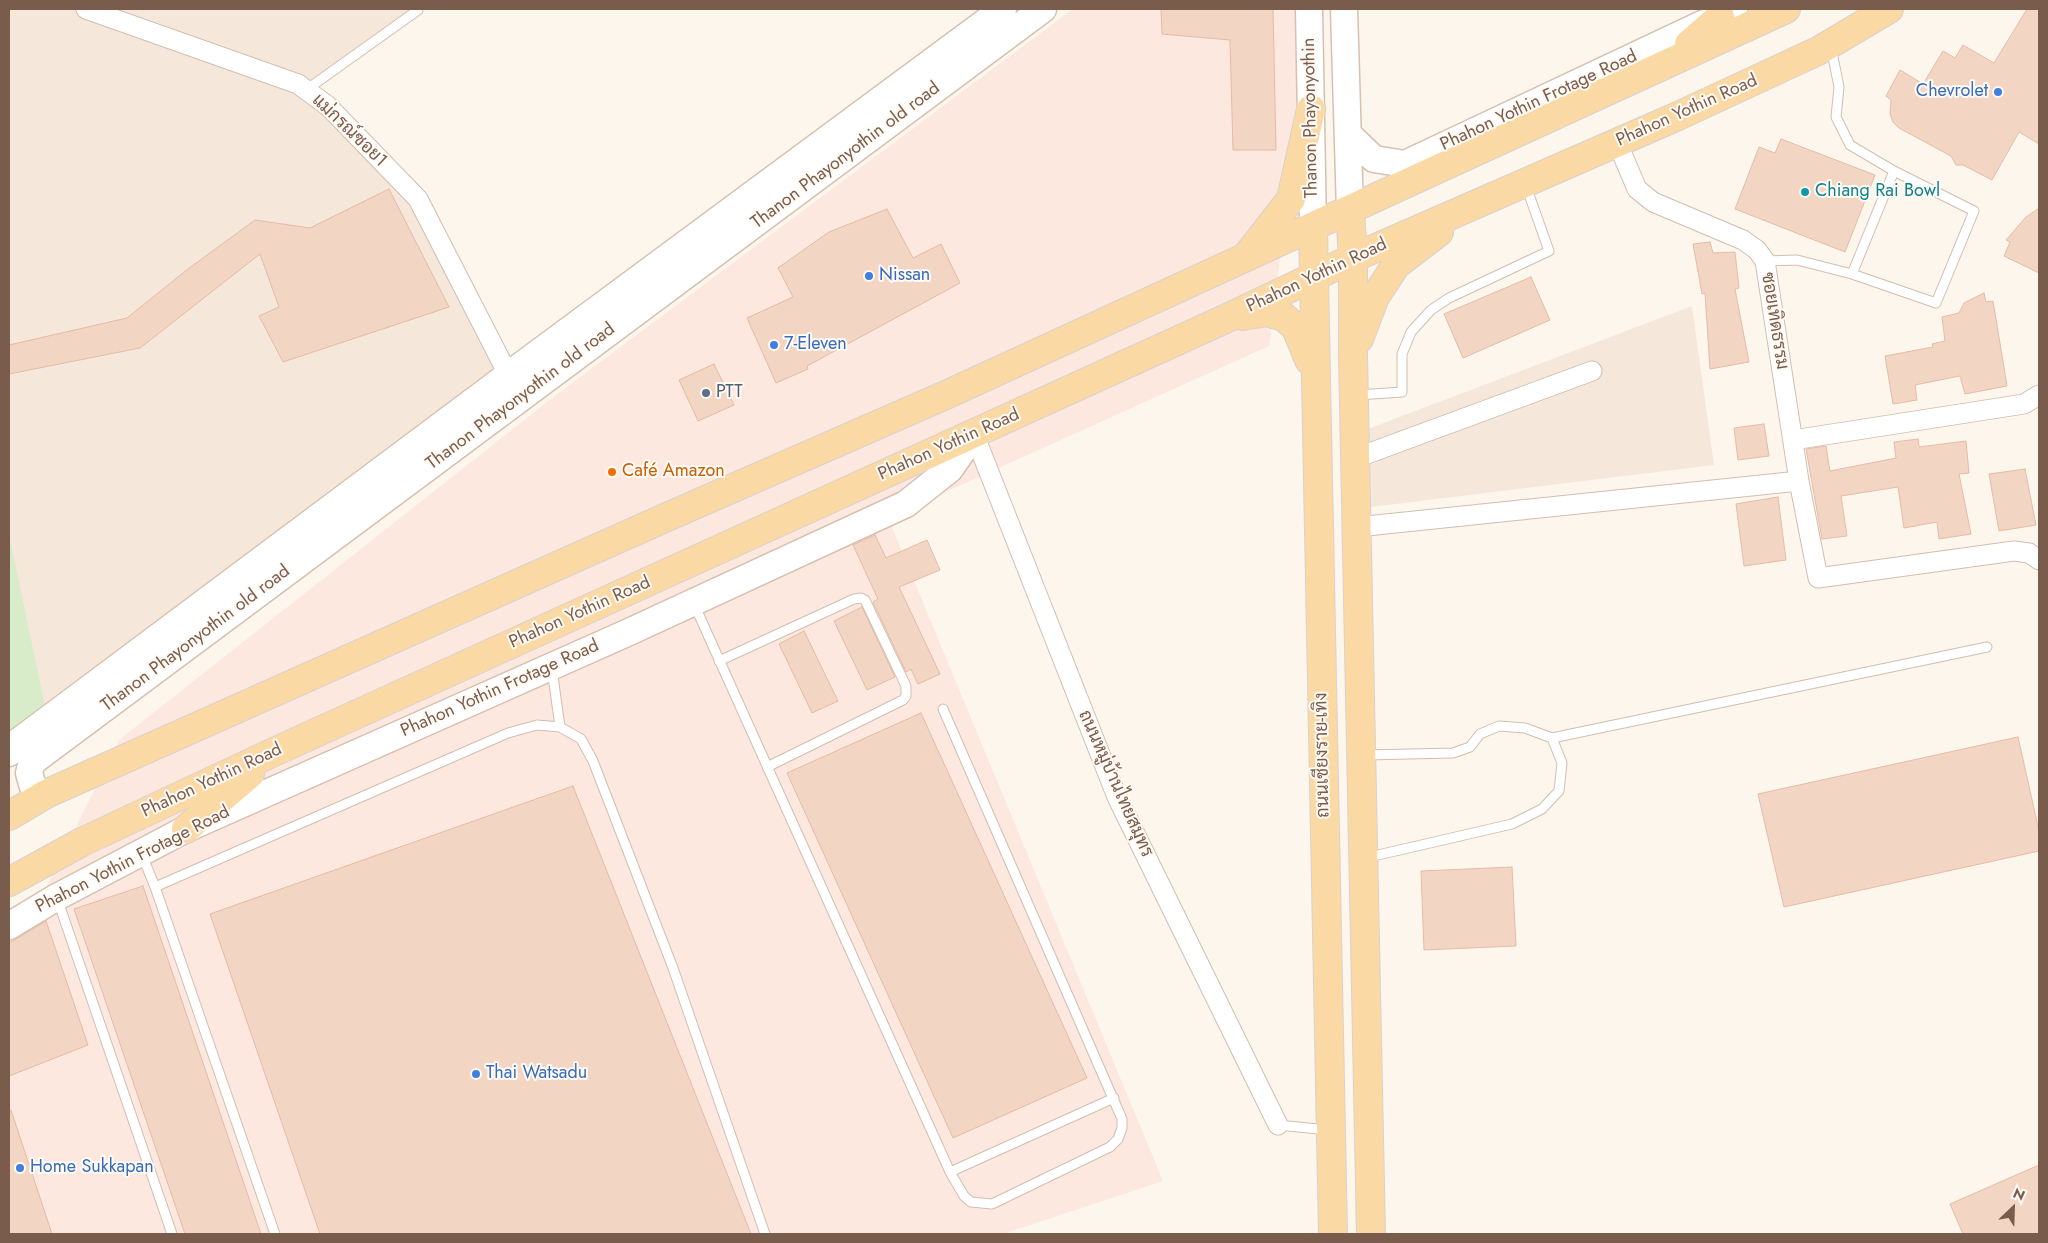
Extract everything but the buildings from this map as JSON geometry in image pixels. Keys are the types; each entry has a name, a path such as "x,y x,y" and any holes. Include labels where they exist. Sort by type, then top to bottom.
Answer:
{"main road":[{"name":"Thanon Phayonyothin old road","path":"9,753 15,744 507,376 1003,9"},
{"name":"Thanon Phayonyothin old road","path":"46,794 33,787 29,774 32,762 1044,9"},
{"name":"Thanon Phayonyothin","path":"1309,9 1313,228"},
{"name":"Thanon Phayonyothin","path":"1344,9 1350,211"},
{"path":"9,816 46,794 948,394 1313,228 1786,9"},
{"name":"Phahon Yothin Road","path":"9,882 82,842 276,751 1223,320 1313,276 1678,116 1830,44 1889,9"},
{"path":"1667,64 1727,13"},
{"name":"Phahon Yothin Frotage Road","path":"1348,134 1374,160 1405,164 1727,13"},
{"path":"1243,260 1291,199 1311,109"},
{"path":"1353,355 1375,297 1396,265 1422,244 1495,196"},
{"path":"1350,211 1353,258 1353,355 1371,1234"},
{"name":"ถนนเชียงราย-เทิง","path":"1313,228 1333,1234"},
{"path":"1223,320 1267,312 1284,317 1296,328 1305,347 1315,381"},
{"name":"Phahon Yothin Frotage Road","path":"9,926 57,897 186,829 693,602 906,504 950,469 974,434"},
{"path":"186,829 276,751"}],"street":[{"name":"แม่กรณ์ซอย1","path":"86,9 298,84 328,106 418,199 507,376 521,397"},
{"name":"ซอยเทิดธรรม","path":"1617,142 1637,190 1653,202 1742,240 1757,250 1765,262 1799,481 1818,578 2014,551 2029,553 2039,560"},
{"path":"1356,458 1592,371"},
{"path":"1793,440 2024,404 2039,395"},
{"name":"ถนนหมู่บ้านไทยสมุทร","path":"974,434 1117,797 1278,1125"},
{"path":"1357,527 1799,481"}],"lane":[{"path":"306,90 418,10"},
{"path":"1765,262 1798,260 1852,274 1936,303 1974,211 1894,171 1850,145 1836,118 1838,88 1830,44"},
{"path":"1852,274 1894,171"},
{"path":"1355,395 1402,392 1402,354 1411,332 1432,310 1449,298 1549,252 1525,182"},
{"path":"719,661 854,599 861,598 865,600 906,686 906,696 903,700 766,767"},
{"path":"693,602 950,1172 964,1196 971,1202 992,1204 1110,1147 1118,1139 1122,1128 1122,1119 1071,1007 943,708"},
{"path":"1362,755 1453,753 1470,747 1480,734 1500,726 1525,728 1552,738 1987,647"},
{"path":"551,666 560,727"},
{"path":"155,887 508,733 537,725 560,727 581,739 593,761 673,968 766,1234"},
{"path":"1364,858 1512,824 1542,809 1559,791 1562,763 1552,738"},
{"path":"140,852 155,887 275,1234"},
{"path":"57,897 172,1234"},
{"path":"950,1172 1114,1098"},
{"path":"1278,1125 1331,1131"}],"shaded area":[{"path":"9,9 416,9 306,90 418,199 507,376 9,753"},
{"path":"1073,9 1295,9 1299,107 1269,346 888,518 1163,1181 1003,1234 9,1234 9,918 41,898 119,740 547,402"},
{"path":"1692,306 1714,465 1363,508 1360,432"}],"green space":[{"path":"9,535 48,720 9,753"}],"place":[{"name":"Chevrolet","path":"1998,92"},
{"name":"Chiang Rai Bowl","path":"1805,192"},
{"name":"Nissan","path":"869,276"},
{"name":"7-Eleven","path":"774,345"},
{"name":"PTT","path":"706,393"},
{"name":"Café Amazon","path":"612,472"},
{"name":"Thai Watsadu","path":"476,1074"},
{"name":"Home Sukkapan","path":"20,1168"}]}
